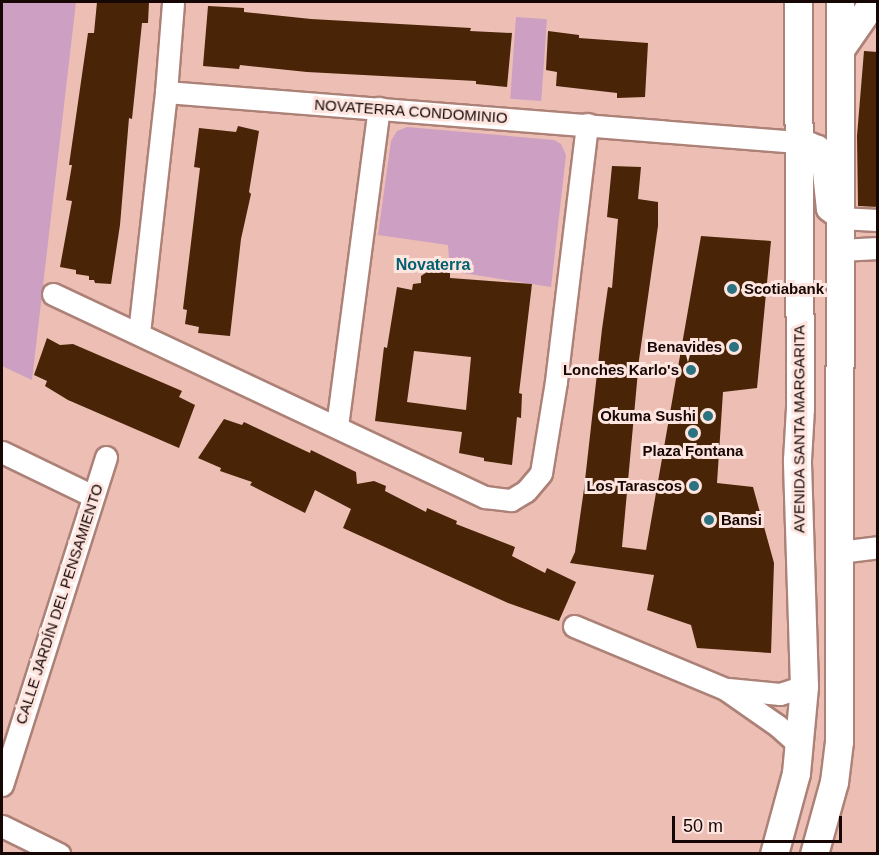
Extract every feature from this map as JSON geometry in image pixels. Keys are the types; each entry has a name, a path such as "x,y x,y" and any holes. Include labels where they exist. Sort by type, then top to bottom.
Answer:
{"main road":[{"name":"AVENIDA SANTA MARGARITA","path":"774,854 796,773 804,686 797,460 798,142 792,2"},
{"path":"813,854 834,782 839,741 840,2"},
{"path":"841,48 873,2"},
{"path":"799,338 812,371 813,438 817,446 839,451"},
{"path":"797,460 806,458 816,460 821,465 827,547 839,561"}],"street":[{"path":"139,333 166,92 173,3"},
{"name":"NOVATERRA CONDOMINIO","path":"166,92 798,142 818,146 822,159 827,209 840,218"},
{"path":"337,426 379,108"},
{"path":"53,294 485,496 511,500 526,491 541,473 556,381 587,124"},
{"path":"840,218 878,220"},
{"path":"840,250 878,248"},
{"path":"2,452 93,495"},
{"name":"CALLE JARDÍN DEL PENSAMIENTO","path":"2,785 106,457"},
{"path":"839,561 878,547"},
{"path":"574,626 725,689 778,726 798,744"},
{"path":"725,689 780,694 804,686"},
{"path":"2,826 59,854"}],"shaded area":[{"path":"2,2 76,2 32,380 2,366"},
{"path":"516,17 547,19 541,101 510,99"},
{"path":"407,127 554,140 561,144 566,155 551,287 450,271 448,245 378,235 391,141 397,131"}],"building":[{"path":"97,2 149,2 148,23 142,23 132,119 129,118 120,225 111,284 95,283 94,280 89,280 89,276 76,274 76,270 60,267 72,201 66,200 72,165 69,165 88,33 94,33"},
{"path":"208,6 244,8 244,12 311,19 471,28 470,31 512,33 507,87 476,84 476,81 307,72 240,65 239,69 203,66"},
{"path":"548,31 579,35 579,38 648,43 645,97 617,98 617,93 556,86 557,72 546,70"},
{"path":"864,51 878,52 878,207 858,206 857,136"},
{"path":"238,126 259,131 249,192 251,194 241,239 230,336 198,333 199,327 185,324 187,310 183,309 200,168 194,167 199,128 236,132"},
{"name":"Plaza Fontana","path":"612,166 641,167 638,199 658,202 658,226 639,360 622,547 646,550 701,236 771,241 757,388 723,392 717,483 753,487 774,563 771,653 697,648 691,625 647,610 654,575 570,563 575,552 584,489 608,287 612,288 618,219 607,217"},
{"path":"430,270 450,271 450,278 532,284 519,393 522,394 521,418 517,417 512,465 484,461 484,458 459,453 462,432 375,421 384,347 387,348 397,287 412,290 413,284 421,283 421,276","holes":["414,351 471,357 466,410 407,402"]},
{"path":"47,338 60,345 73,344 182,391 179,397 195,405 179,448 68,400 45,386 47,381 34,375"},
{"path":"224,419 242,425 244,422 310,453 311,450 356,472 357,484 374,481 386,486 385,491 426,512 427,508 457,521 456,524 515,547 512,556 545,573 547,568 576,582 559,621 508,603 343,528 351,509 315,490 305,513 250,485 252,482 220,471 221,468 198,458"}],"place":[{"name":"Scotiabank","path":"732,289"},
{"name":"Benavides","path":"734,347"},
{"name":"Lonches Karlo's","path":"691,370"},
{"name":"Okuma Sushi","path":"708,416"},
{"name":"Plaza Fontana","path":"693,433"},
{"name":"Los Tarascos","path":"694,486"},
{"name":"Bansi","path":"709,520"}],"district":[{"name":"Novaterra","path":"433,265"}]}
